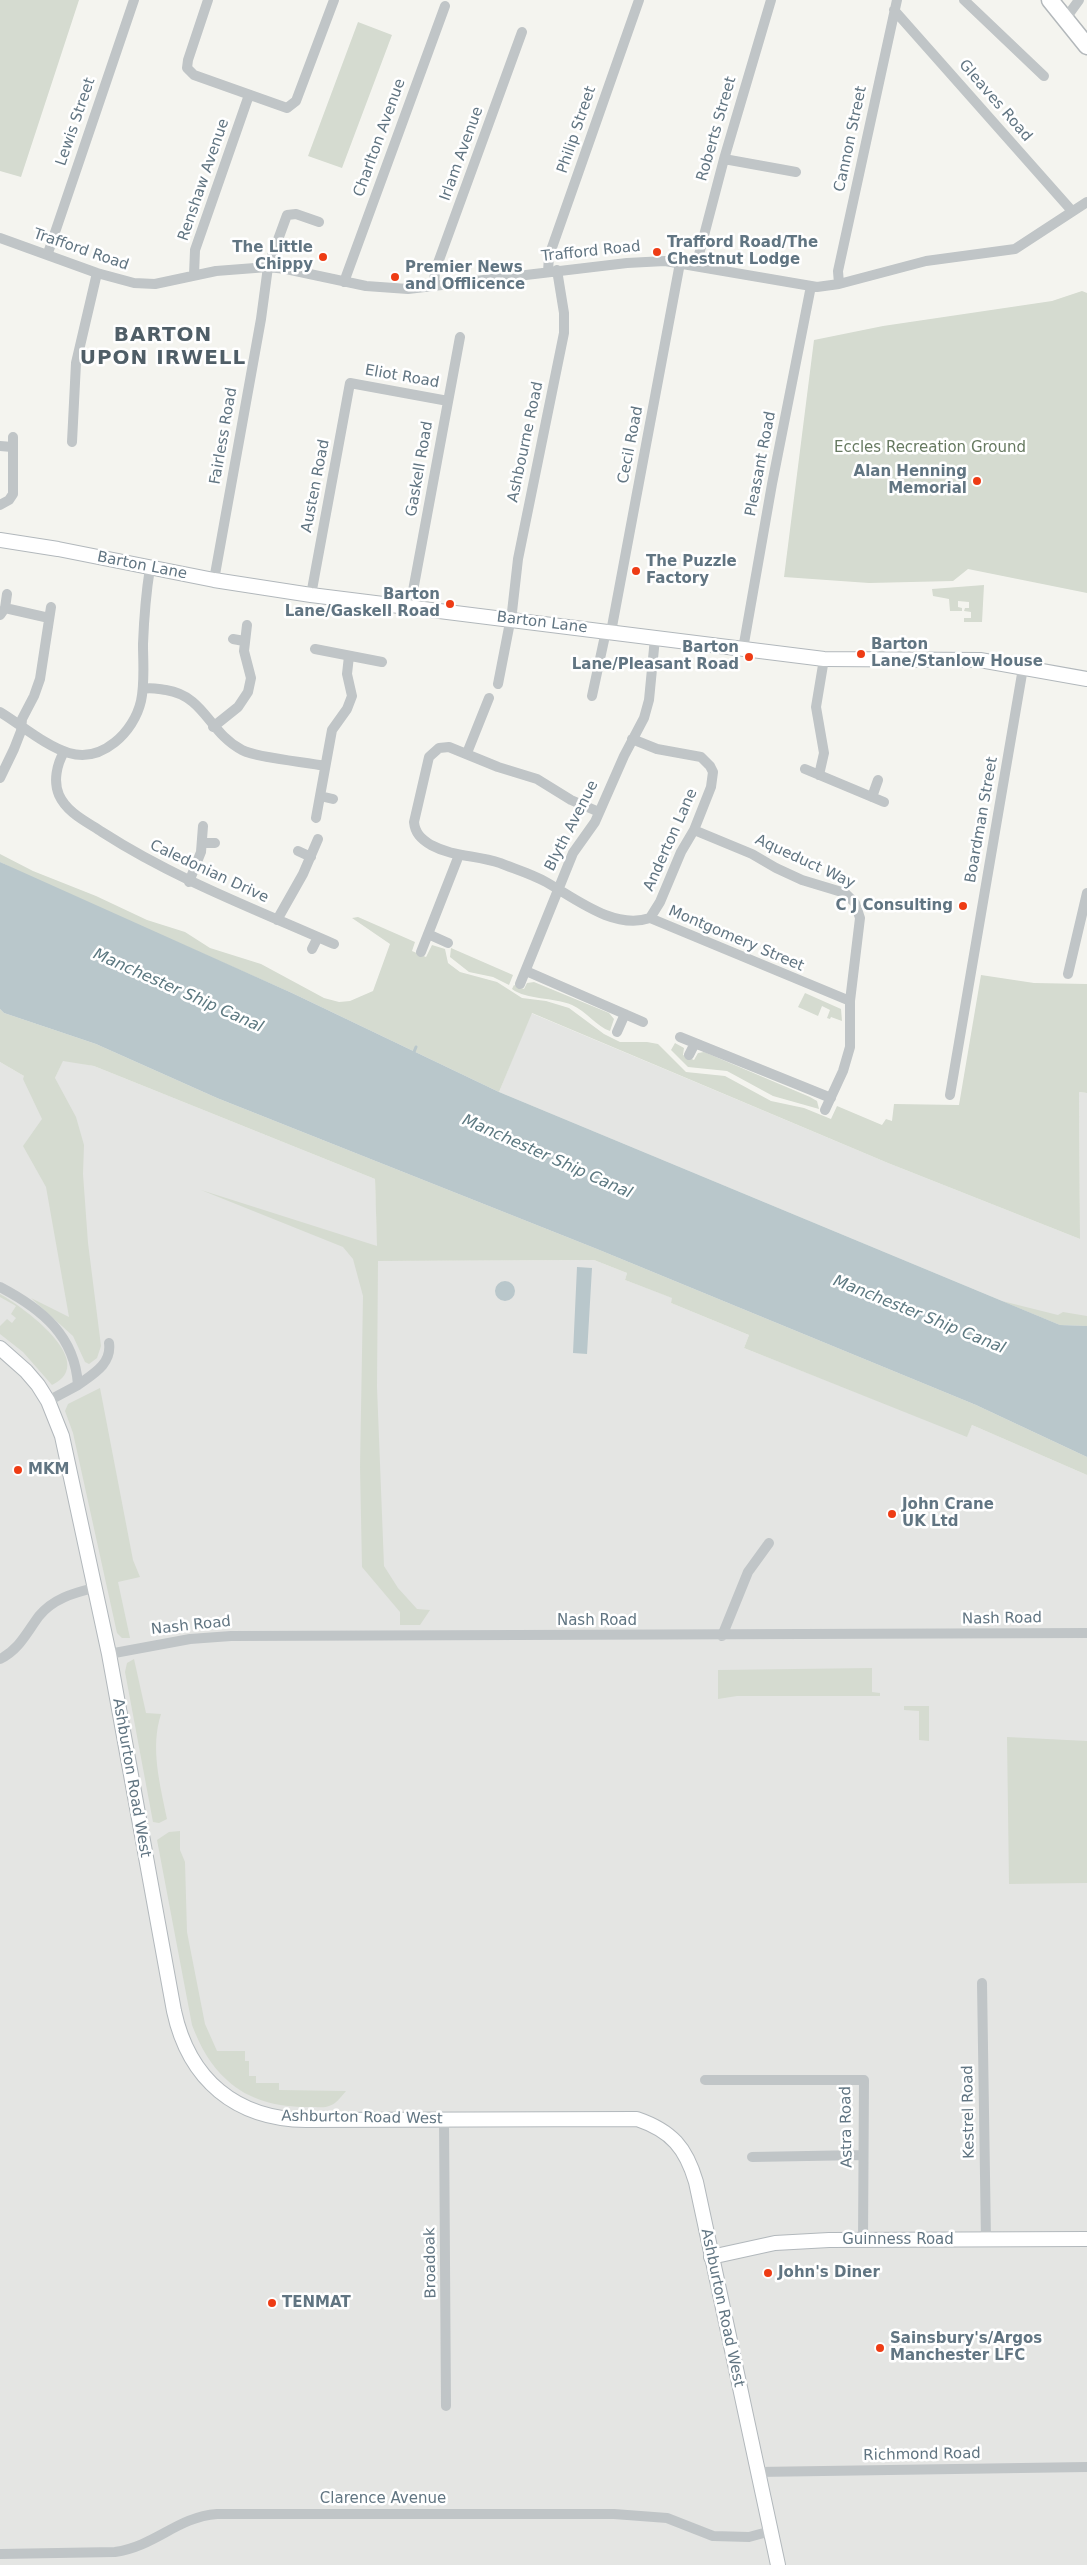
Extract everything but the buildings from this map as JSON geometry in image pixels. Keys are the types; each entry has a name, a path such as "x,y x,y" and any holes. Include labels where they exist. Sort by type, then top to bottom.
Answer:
{"main road":[{"path":"1050,0 1087,46"},
{"name":"Barton Lane","path":"0,540 214,580 311,595 824,659 980,660 1087,679"},
{"name":"Ashburton Road West","path":"0,1348 26,1371 48,1402 66,1453 109,1654 174,2012 183,2044 199,2069 216,2088 237,2103 272,2117 306,2120 637,2119 651,2124 675,2140 684,2150 690,2164 778,2565"},
{"name":"Guinness Road","path":"711,2257 775,2243 862,2240 1087,2239"}],"street":[{"name":"Lewis Street","path":"48,253 134,0"},
{"path":"208,0 187,68 194,75 283,108 291,107 296,101 334,0"},
{"name":"Philip Street","path":"553,271 549,256 639,0"},
{"name":"Roberts Street","path":"696,266 724,159 771,0"},
{"path":"964,0 1044,76"},
{"path":"1066,18 1079,0"},
{"name":"Gleaves Road","path":"896,5 1072,211"},
{"name":"Cannon Street","path":"839,284 838,271 896,5"},
{"name":"Charlton Avenue","path":"344,282 444,6"},
{"name":"Irlam Avenue","path":"434,286 435,271 522,32"},
{"name":"Renshaw Avenue","path":"194,275 195,250 249,95"},
{"path":"724,159 796,172"},
{"name":"Trafford Road","path":"0,238 48,253 97,273 134,283 155,284 232,269 268,268 286,269 344,282 388,288 434,286 648,261 696,266 811,286 839,284 926,261 1015,249 1087,202"},
{"name":"Fairless Road","path":"214,580 261,319 268,268 287,215 296,214 319,222"},
{"name":"Cecil Road","path":"592,696 608,632 680,264"},
{"name":"Ashbourne Road","path":"498,684 510,619 518,559 564,333 564,313 553,271"},
{"path":"72,442 76,363 97,273"},
{"name":"Pleasant Road","path":"743,649 772,484 811,286"},
{"name":"Gaskell Road","path":"410,607 460,336"},
{"name":"Eliot Road","path":"350,384 448,401"},
{"name":"Austen Road","path":"311,595 350,384"},
{"path":"0,446 13,442 13,494 10,500 0,506"},
{"path":"0,712 64,752 89,755 115,743 134,720 139,710 143,689 143,632 150,568"},
{"path":"7,594 2,612 50,618"},
{"path":"0,778 22,731 22,719 34,696 40,679 51,607"},
{"path":"213,726 238,708 248,692 251,678 239,640 247,625"},
{"name":"Blyth Avenue","path":"520,984 573,853 591,828 632,739 644,718 649,700 655,638"},
{"path":"315,649 382,662"},
{"path":"316,818 332,730 351,702 352,690 347,669 349,656"},
{"path":"819,775 824,753 816,707 824,659"},
{"name":"Boardman Street","path":"950,1095 1023,668"},
{"path":"143,689 170,691 186,696 200,708 223,737 245,751 325,766"},
{"path":"467,753 489,698"},
{"name":"Anderton Lane","path":"632,739 657,749 695,755 710,766 713,772 711,787 694,830 681,852 660,902 650,918"},
{"name":"Montgomery Street","path":"599,812 571,800 537,779 498,767 455,748 444,747 439,748 429,757 414,822 415,829 423,840 459,855 478,857 500,863 544,881 574,900 622,921 634,922 650,918 850,1001"},
{"name":"Caledonian Drive","path":"64,752 57,770 57,787 60,796 70,811 136,854 189,882 334,944"},
{"path":"805,769 884,802"},
{"path":"872,797 878,780"},
{"path":"320,796 334,799"},
{"path":"189,882 203,843 203,826"},
{"name":"Aqueduct Way","path":"694,830 752,854 784,872 851,897 859,910 860,918 850,1001 850,1047 843,1071 825,1110"},
{"path":"277,920 318,839"},
{"path":"203,843 215,843"},
{"path":"298,851 311,856"},
{"path":"421,952 459,855"},
{"path":"1068,974 1087,893"},
{"path":"428,934 448,943"},
{"path":"312,949 318,937"},
{"path":"526,971 643,1022"},
{"path":"617,1032 625,1014"},
{"path":"680,1037 830,1098"},
{"path":"689,1055 694,1043"},
{"path":"0,1287 32,1307 59,1332 72,1353 78,1385"},
{"path":"48,1402 78,1385 103,1366 110,1352 109,1343"},
{"path":"722,1636 748,1572 769,1543"},
{"path":"0,1659 20,1644 49,1607 66,1596 94,1588"},
{"name":"Nash Road","path":"109,1654 165,1642 224,1636 722,1636 1087,1633"},
{"name":"Kestrel Road","path":"982,1983 986,2240"},
{"name":"Astra Road","path":"705,2080 864,2080 862,2240"},
{"name":"Broadoak","path":"444,2119 446,2406"},
{"path":"752,2157 864,2155"},
{"name":"Richmond Road","path":"758,2472 1087,2467"},
{"name":"Clarence Avenue","path":"0,2554 132,2550 146,2545 190,2519 217,2514 614,2514 667,2518 713,2536 750,2537 771,2531"}],"shaded area":[{"path":"531,1013 888,1163 1080,1239 1079,1092 1087,1093 1087,1326 1060,1325 499,1092"},
{"path":"63,1060 94,1066 375,1179 378,1261 594,1260 627,1273 625,1280 673,1298 671,1303 749,1335 744,1348 967,1436 972,1425 1087,1475 1087,2565 0,2565 0,1062 24,1076 55,1078"}],"green space":[{"path":"0,0 79,0 21,177 0,171"},
{"path":"358,22 392,35 342,168 308,156"},
{"name":"Eccles Recreation Ground","path":"1082,291 1087,293 1087,593 968,569 953,581 869,583 784,577 814,340 883,326 1052,301"},
{"path":"984,585 982,622 964,622 964,618 971,618 971,612 964,611 965,608 969,608 969,602 958,601 958,607 962,608 962,611 950,611 949,599 933,596 932,589"},
{"path":"0,854 33,871 96,896 147,920 185,932 210,948 261,964 324,998 339,1002 350,1001 373,991 390,944 352,918 358,917 415,942 412,951 426,957 432,945 445,949 448,963 460,972 497,982 522,998 546,1001 569,1008 604,1034 620,1042 658,1044 686,1072 725,1076 771,1101 804,1108 831,1119 837,1106 882,1125 886,1119 892,1121 894,1104 959,1105 981,975 1034,983 1087,984 1087,1093 1079,1092 1080,1239 888,1163 532,1013 499,1092 292,993 34,879 0,862"},
{"path":"451,948 513,975 509,985 493,977 469,972 450,957"},
{"path":"534,982 609,1013 614,1019 610,1031 582,1011 565,1002 533,997 518,993 512,989 514,985 524,989 527,983"},
{"path":"805,993 841,1009 842,1021 831,1017 830,1019 827,1018 830,1010 822,1006 818,1016 798,1007"},
{"path":"0,1009 4,1013 96,1044 217,1098 597,1249 976,1405 1087,1457 1087,1475 972,1425 967,1437 744,1348 749,1335 671,1303 672,1298 625,1280 627,1273 594,1260 378,1261 377,1387 384,1566 398,1588 417,1609 430,1610 420,1625 400,1625 400,1612 362,1567 360,1467 363,1296 353,1259 343,1247 201,1190 377,1246 375,1179 94,1066 63,1061 55,1078 76,1117 84,1145 83,1174 88,1243 101,1346 97,1358 89,1364 85,1362 73,1336 31,1298 69,1317 46,1187 23,1146 42,1119 23,1079 24,1076 0,1062"},
{"path":"675,1043 684,1048 683,1055 694,1060 698,1053 704,1052 810,1097 817,1101 819,1109 773,1096 727,1071 688,1067 671,1050"},
{"path":"0,1294 38,1322 52,1335 62,1349 67,1363 65,1375 52,1385 23,1352 0,1334 0,1326 7,1319 12,1323 16,1318 11,1314 16,1306 0,1297"},
{"path":"1002,1301 1058,1315 1063,1312 1087,1316 1087,1326 1060,1325"},
{"path":"100,1388 133,1560 140,1577 118,1582 130,1638 122,1638 117,1633 73,1433 65,1411 68,1404"},
{"path":"134,1659 146,1713 161,1714 156,1740 156,1753 167,1819 159,1823 153,1822 125,1672 127,1663"},
{"path":"872,1668 872,1692 880,1693 880,1696 737,1696 718,1699 718,1670"},
{"path":"904,1706 929,1706 929,1741 919,1740 919,1711 904,1710"},
{"path":"1007,1737 1087,1741 1087,1883 1009,1884"},
{"path":"180,1831 180,1850 185,1862 187,1932 205,2024 217,2051 245,2051 245,2061 249,2061 249,2076 256,2076 256,2083 279,2083 279,2090 346,2091 332,2105 327,2107 302,2107 279,2105 246,2094 236,2088 215,2068 202,2048 192,2025 157,1840 169,1832"}],"water":[{"name":"Manchester Ship Canal","path":"0,862 292,993 499,1092 1060,1325 1087,1326 1087,1457 976,1405 597,1249 217,1098 96,1044 4,1013 0,1009"},
{"path":"577,1267 592,1268 587,1354 573,1353"},
{"path":"505,1281 512,1284 515,1291 512,1298 505,1301 498,1298 495,1291 498,1284"}],"waterway":[{"path":"414,1052 416,1047"}],"place":[{"name":"Trafford Road/The Chestnut Lodge","path":"657,252"},
{"name":"The Little Chippy","path":"323,257"},
{"name":"Premier News and Offlicence","path":"395,277"},
{"name":"Alan Henning Memorial","path":"977,481"},
{"name":"The Puzzle Factory","path":"636,571"},
{"name":"Barton Lane/Gaskell Road","path":"450,604"},
{"name":"Barton Lane/Stanlow House","path":"861,654"},
{"name":"Barton Lane/Pleasant Road","path":"749,657"},
{"name":"C J Consulting","path":"963,906"},
{"name":"MKM","path":"18,1470"},
{"name":"John Crane UK Ltd","path":"892,1514"},
{"name":"John's Diner","path":"768,2273"},
{"name":"TENMAT","path":"272,2303"},
{"name":"Sainsbury's/Argos Manchester LFC","path":"880,2348"}],"district":[{"name":"BARTON UPON IRWELL","path":"163,348"}]}
